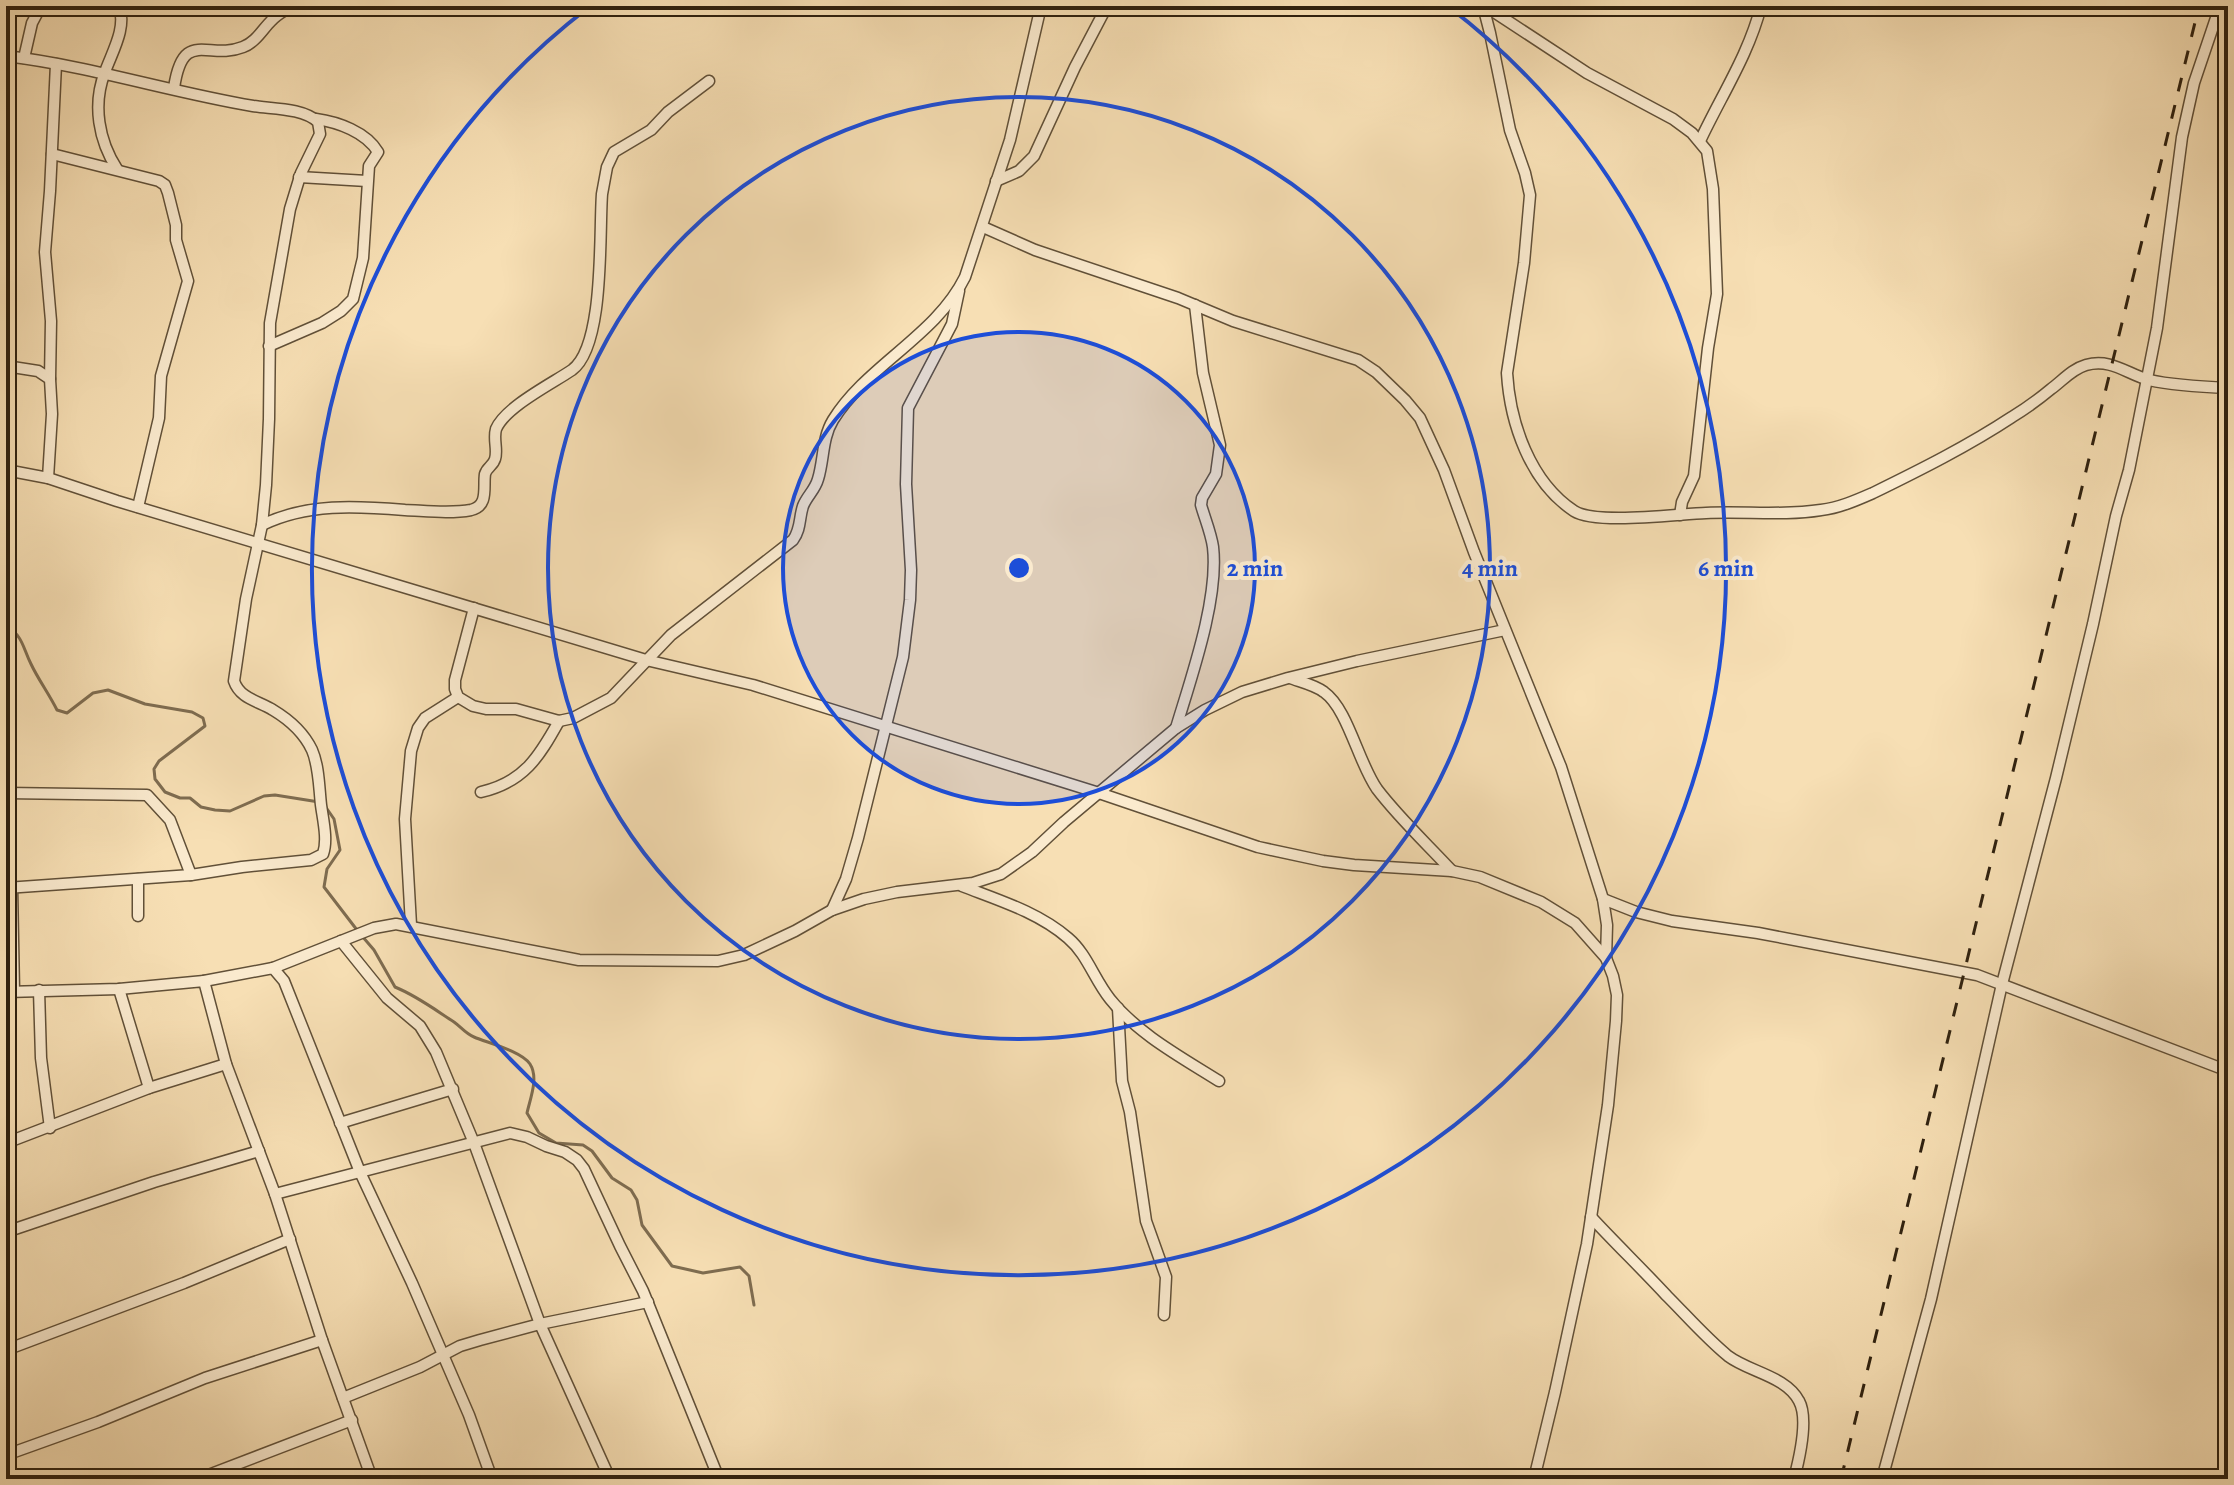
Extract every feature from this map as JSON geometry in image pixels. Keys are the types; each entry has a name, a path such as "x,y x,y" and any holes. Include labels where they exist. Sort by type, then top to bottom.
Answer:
{"street":[{"path":"24,58 32,23 41,6"},
{"path":"117,169 104,148 99,104 104,74 118,40 122,16 119,6"},
{"path":"174,88 177,69 186,56 198,49 245,46 254,41 274,17 291,6"},
{"path":"832,910 846,879 858,838 898,681 910,600 911,550 906,484 908,408 952,324 959,289 983,227 1010,140 1041,6"},
{"path":"996,181 1019,171 1034,156 1107,6"},
{"path":"1484,6 1587,73 1673,119 1700,141 1709,158 1717,294 1704,377 1694,476 1682,502 1680,515"},
{"path":"1484,6 1510,130 1530,195 1524,263 1507,373 1512,409 1533,467 1552,492 1574,511 1591,517 1621,517 1798,512 1838,507 1981,437 2084,366 2112,364 2148,380 2228,388"},
{"path":"1700,141 1740,63 1757,24 1761,6"},
{"path":"1882,1479 1931,1299 2002,984 2060,764 2148,380 2166,270 2182,137 2194,83 2220,6"},
{"path":"6,56 174,88 211,99 304,114 336,123 365,137 377,148 378,153 369,165 363,258 353,299 322,323 269,346"},
{"path":"48,478 52,400 51,321 45,252 56,64"},
{"path":"262,525 295,512 327,507 450,512 472,510 481,505 486,471 495,457 497,427 520,405 575,367 586,349 596,319 601,203 611,157 620,147 651,130 668,112 709,81"},
{"path":"316,119 320,134 299,177 290,209 270,323 269,442 262,525 246,599 235,684 244,695 275,711 290,723 313,752 325,850 311,860 191,875 9,887 10,991 119,989 204,981 273,968 382,925 411,925 579,960 718,961 744,955 832,910 885,894 984,880 1013,866 1176,728 1242,692 1288,678 1505,630"},
{"path":"52,154 159,181 166,187 176,225 176,240 188,281 161,376 159,418 138,507"},
{"path":"299,177 367,181"},
{"path":"983,227 1035,250 1254,328 1358,360 1376,372 1405,400 1420,418 1444,470 1561,767 1603,899 1607,925 1606,958"},
{"path":"474,608 455,680 458,697 465,703 478,707 516,709 559,721 602,704 695,615 793,540 799,529 803,505 818,480 833,420 867,381 924,329 959,289"},
{"path":"1176,728 1197,660 1213,580 1213,548 1201,505 1216,474 1220,445 1203,373 1195,305"},
{"path":"6,366 38,371 50,379"},
{"path":"6,470 48,478 646,660 753,685 1099,793 1258,847 1323,861 1452,871 1490,880 1541,902 1575,923 1606,958 1617,995 1616,1021 1608,1105 1591,1217 1534,1479"},
{"path":"1288,678 1324,692 1335,703 1378,790 1452,871"},
{"path":"411,925 405,819 411,751 418,728 425,718 458,697"},
{"path":"481,792 505,785 521,774 539,755 559,721"},
{"path":"6,793 147,795 170,820 191,875"},
{"path":"138,879 138,916"},
{"path":"960,885 1049,923 1078,947 1118,1008 1162,1045 1219,1081"},
{"path":"1603,899 1672,921 1801,941 1977,975 2228,1071"},
{"path":"341,941 387,998 420,1026 436,1052 474,1143 540,1324 610,1479"},
{"path":"273,968 289,992 360,1172 469,1415 492,1479"},
{"path":"204,981 226,1064 275,1194 322,1340 372,1479"},
{"path":"119,989 149,1088"},
{"path":"39,990 41,1058 50,1128"},
{"path":"1118,1008 1122,1081 1130,1112 1146,1221 1166,1277 1164,1315"},
{"path":"6,1143 149,1088 226,1064"},
{"path":"340,1123 453,1089"},
{"path":"275,1194 510,1133 565,1152 577,1160 590,1179 648,1302 719,1479"},
{"path":"6,1232 154,1182 259,1151"},
{"path":"1591,1217 1714,1343 1742,1365 1784,1386 1799,1400 1802,1443 1794,1479"},
{"path":"6,1350 290,1239"},
{"path":"343,1398 480,1340 648,1302"},
{"path":"6,1455 98,1422 205,1378 322,1340"},
{"path":"198,1479 352,1420"}],"waterway":[{"path":"6,625 19,638 57,710 67,713 93,693 108,690 145,704 192,712 203,718 205,726 159,761 154,769 155,779 165,792 190,798 201,807 230,811 264,796 319,802"},
{"path":"325,806 334,819 340,850 327,869 324,887 357,930"},
{"path":"362,936 374,950 395,987 425,1003 471,1036 526,1059 533,1070 534,1082 527,1113 539,1133 556,1143 583,1145 592,1151 612,1178 631,1190 637,1200 642,1225 672,1266 703,1273 740,1267 749,1276 754,1305"}],"railway":[{"path":"1841,1479 2199,6"}]}
